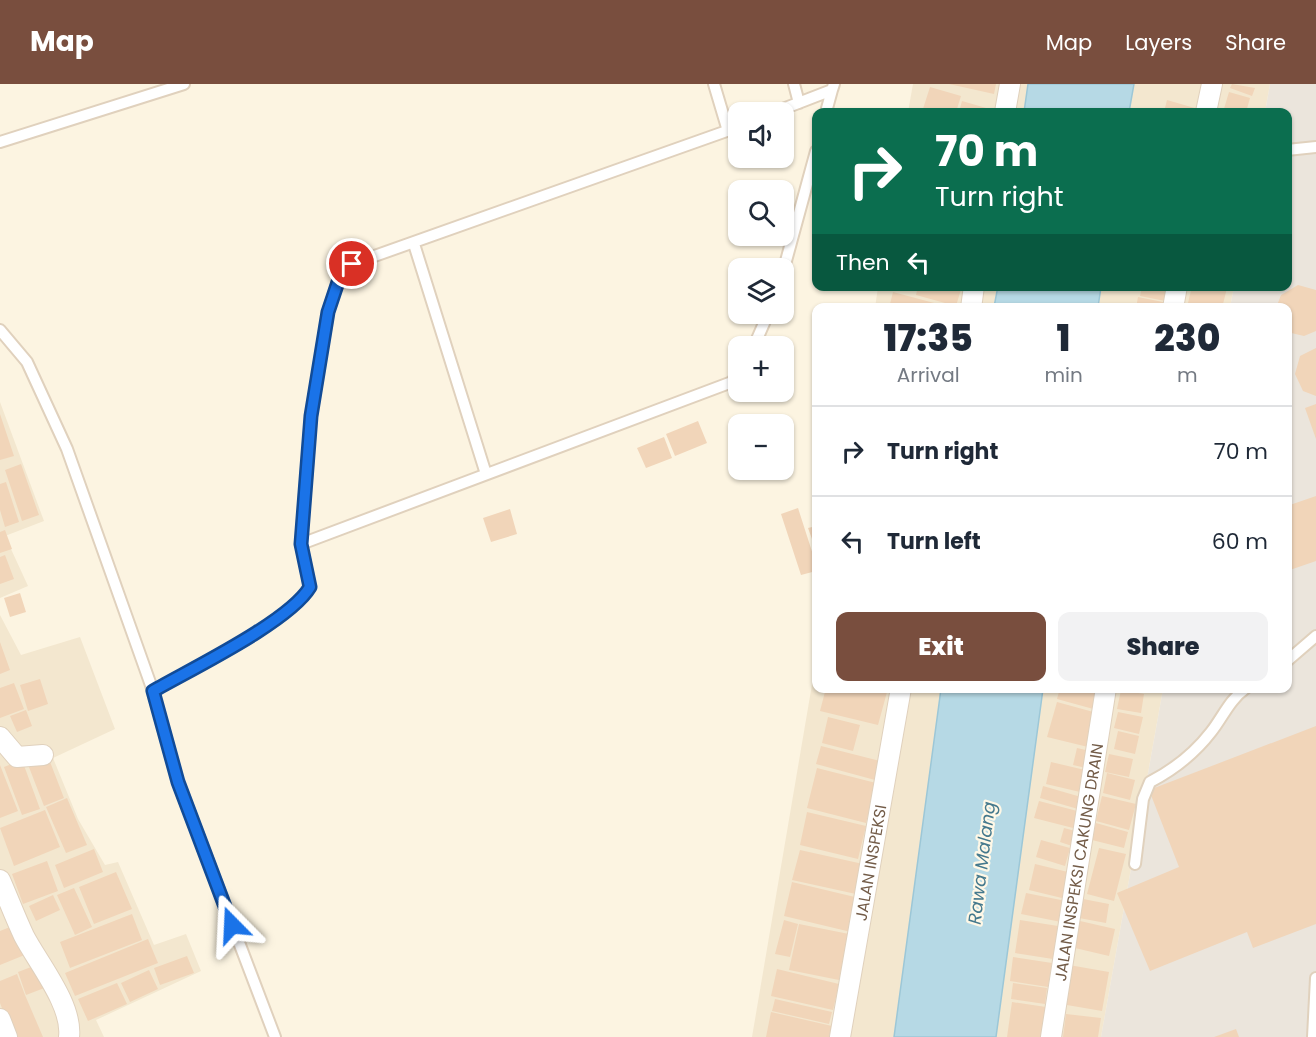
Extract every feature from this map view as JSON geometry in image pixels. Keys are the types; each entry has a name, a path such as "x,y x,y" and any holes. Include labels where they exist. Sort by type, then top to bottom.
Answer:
{"street":[{"path":"1006,108 1010,84"},
{"path":"1207,108 1212,84"},
{"name":"JALAN INSPEKSI","path":"840,1037 900,693"},
{"name":"JALAN INSPEKSI CAKUNG DRAIN","path":"1051,1037 1106,693"},
{"path":"0,737 17,757 24,759 43,755"},
{"path":"0,880 25,938 44,964 69,1025 69,1037"},
{"path":"0,1018 7,1037"}],"lane":[{"path":"0,142 184,84"},
{"path":"714,84 728,117"},
{"path":"794,84 799,103"},
{"path":"794,105 833,87"},
{"path":"827,108 833,87"},
{"path":"153,691 255,633 302,600 310,587 301,544 311,416 328,312 339,279 352,264 414,244 728,131"},
{"path":"1292,149 1316,147"},
{"path":"787,258 812,166"},
{"path":"414,244 486,474"},
{"path":"0,330 27,362 67,449 153,691 178,782 275,1037"},
{"path":"301,544 728,383"},
{"path":"1292,657 1316,636"},
{"path":"1135,864 1145,789 1150,782 1167,774 1193,754 1213,730 1223,710 1241,693"},
{"path":"1314,1037 1316,978"}],"shaded area":[{"path":"913,84 1270,84 1266,108 909,108"},
{"path":"1270,84 1316,84 1316,1037 1101,1037 1162,693 1292,693 1292,303 1231,303 1233,291 1292,291 1292,108 1266,108"},
{"path":"877,291 1233,291 1231,303 876,303"},
{"path":"0,402 44,521 5,536 28,586 0,598"},
{"path":"0,615 21,655 80,637 115,729 53,758 78,819 105,865 118,862 154,945 186,934 201,971 96,1020 104,1037 0,1037"},
{"path":"812,684 812,693 1162,693 1101,1037 752,1037"}],"water":[{"path":"1028,84 1134,84 1130,108 1025,108"},
{"path":"997,291 1100,291 1099,303 995,303"},
{"name":"Rawa Malang","path":"940,693 1042,693 996,1037 894,1037"}],"building":[{"path":"949,84 996,84 994,94"},
{"path":"1232,84 1255,88 1252,96 1230,88"},
{"path":"930,87 961,96 957,108 923,108"},
{"path":"1229,92 1250,98 1247,108 1224,108"},
{"path":"1167,100 1195,108 1165,108"},
{"path":"962,101 986,108 960,108"},
{"path":"1298,285 1316,290 1316,331 1304,336 1292,333 1292,303 1278,303 1281,295 1292,291"},
{"path":"917,291 960,291 957,303 945,303 916,295"},
{"path":"1141,291 1172,291 1170,302 1140,296"},
{"path":"1191,291 1226,291 1223,303 1188,303"},
{"path":"893,292 934,303 890,303"},
{"path":"1138,297 1168,303 1137,303"},
{"path":"1316,348 1316,396 1303,391 1295,374 1300,356"},
{"path":"1316,404 1316,439 1305,408"},
{"path":"0,414 14,456 0,460"},
{"path":"698,421 707,443 675,456 666,434"},
{"path":"664,437 672,458 646,468 637,448"},
{"path":"21,464 39,515 22,521 5,470"},
{"path":"6,482 19,522 5,527 0,510 0,484"},
{"path":"1316,496 1316,561 1292,569 1292,504"},
{"path":"798,508 812,552 812,572 801,575 781,514"},
{"path":"510,509 517,534 491,542 483,518"},
{"path":"812,527 812,539 808,528"},
{"path":"5,530 12,549 0,553 0,532"},
{"path":"5,555 14,579 0,584 0,557"},
{"path":"20,593 26,612 10,617 4,598"},
{"path":"0,642 10,670 0,674"},
{"path":"40,679 48,704 28,711 20,685"},
{"path":"14,683 24,709 0,718 0,688"},
{"path":"825,693 887,693 878,725 820,711"},
{"path":"1059,693 1101,695 1097,710 1057,699"},
{"path":"1120,693 1144,694 1141,713 1117,709"},
{"path":"1057,702 1097,713 1088,747 1047,737"},
{"path":"26,710 32,726 17,732 10,716"},
{"path":"1118,712 1143,717 1139,734 1114,728"},
{"path":"828,717 860,725 853,751 822,743"},
{"path":"1316,726 1316,924 1253,948 1247,932 1150,971 1117,893 1179,867 1149,790"},
{"path":"1118,731 1139,736 1135,754 1114,749"},
{"path":"821,746 880,761 875,780 816,764"},
{"path":"1077,748 1090,751 1086,768 1073,765"},
{"path":"47,754 64,798 44,806 27,762"},
{"path":"1109,754 1133,759 1129,777 1105,772"},
{"path":"22,760 40,809 22,815 4,767"},
{"path":"1051,762 1085,770 1080,792 1046,784"},
{"path":"0,765 18,811 0,818"},
{"path":"817,768 876,783 866,823 807,808"},
{"path":"1107,773 1135,780 1130,800 1103,793"},
{"path":"1043,786 1081,797 1078,809 1040,798"},
{"path":"1102,796 1136,804 1129,830 1096,821"},
{"path":"67,798 87,845 66,853 46,807"},
{"path":"1039,801 1081,812 1077,829 1034,818"},
{"path":"45,810 60,847 14,866 0,828"},
{"path":"807,812 866,826 858,859 800,845"},
{"path":"1096,823 1128,832 1124,848 1092,840"},
{"path":"1064,828 1079,832 1075,847 1060,842"},
{"path":"1041,840 1070,848 1065,866 1036,857"},
{"path":"1099,848 1126,854 1114,901 1087,894"},
{"path":"94,849 103,872 64,888 55,865"},
{"path":"800,850 863,864 856,894 792,880"},
{"path":"47,861 58,891 23,904 12,874"},
{"path":"1035,864 1072,873 1066,899 1029,890"},
{"path":"116,872 132,909 94,924 79,887"},
{"path":"792,882 859,898 851,932 784,916"},
{"path":"74,888 92,927 75,935 57,895"},
{"path":"1026,893 1066,901 1061,922 1021,914"},
{"path":"53,895 60,910 36,921 29,906"},
{"path":"1083,899 1109,904 1106,923 1079,918"},
{"path":"132,914 142,940 70,968 60,942"},
{"path":"784,920 798,924 790,957 775,954"},
{"path":"1020,920 1058,926 1053,959 1015,953"},
{"path":"1080,921 1115,929 1109,956 1075,948"},
{"path":"799,924 849,934 839,980 789,970"},
{"path":"15,925 27,954 0,965 0,931"},
{"path":"148,939 158,963 75,996 65,973"},
{"path":"187,956 194,973 160,985 154,968"},
{"path":"1013,957 1052,963 1048,987 1010,981"},
{"path":"39,964 47,987 26,995 18,972"},
{"path":"1069,965 1109,972 1102,1011 1061,1004"},
{"path":"777,969 839,984 833,1010 771,996"},
{"path":"149,970 158,989 130,1002 121,983"},
{"path":"17,974 43,1037 13,1037 0,1003 0,981"},
{"path":"117,983 127,1004 88,1021 78,999"},
{"path":"1013,983 1047,988 1045,1004 1011,999"},
{"path":"775,999 832,1012 829,1024 772,1011"},
{"path":"1012,1002 1046,1007 1042,1037 1007,1037"},
{"path":"771,1012 832,1026 829,1037 766,1037"},
{"path":"1066,1014 1101,1018 1098,1037 1063,1037"},
{"path":"1236,1029 1239,1037 1214,1037"}],"route":[{"path":"232,925 178,782 153,691 255,633 302,600 310,587 301,544 311,416 328,312 339,279 352,264"}]}
